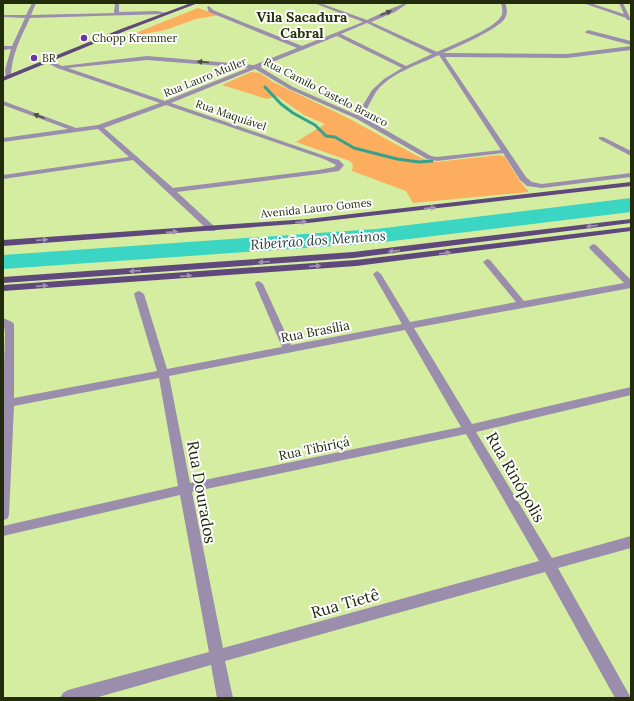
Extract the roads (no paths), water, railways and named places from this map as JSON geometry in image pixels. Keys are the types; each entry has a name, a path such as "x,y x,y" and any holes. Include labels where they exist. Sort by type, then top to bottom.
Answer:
{"main road":[{"path":"48,61 164,13 199,4"},
{"path":"5,74 29,68 199,4"},
{"name":"Avenida Lauro Gomes","path":"3,243 308,221 631,184"},
{"path":"3,280 353,255 631,221"},
{"path":"3,288 356,263 631,229"}],"street":[{"path":"5,74 34,3"},
{"path":"116,14 117,3"},
{"path":"316,3 366,21 439,54 555,56 588,55 631,48"},
{"name":"Rua Lauro Muller","path":"3,140 98,127 144,112 337,34 406,3"},
{"path":"359,118 374,91 386,80 406,68 480,34 500,21 505,14 503,3"},
{"path":"585,3 630,19"},
{"path":"621,3 630,19"},
{"path":"209,7 211,11 302,48"},
{"path":"3,16 28,17 116,14 157,10 164,13"},
{"path":"588,32 631,43"},
{"path":"337,34 406,68"},
{"path":"3,48 15,47"},
{"path":"439,54 523,178 533,185 551,185 631,174"},
{"name":"Rua Camilo Castelo Branco","path":"59,67 147,58 256,67 291,88 359,118 423,155 434,159 506,151"},
{"name":"Rua Maquiável","path":"48,61 59,67 326,158 340,165 336,169 319,172 171,190"},
{"path":"3,102 75,130"},
{"path":"98,127 171,190 212,229"},
{"path":"601,138 631,154"},
{"path":"3,177 134,158"},
{"path":"593,247 631,285"},
{"path":"487,262 522,304"},
{"name":"Rua Rinópolis","path":"376,274 470,429 623,698"},
{"path":"259,284 288,349"},
{"name":"Rua Brasília","path":"6,403 522,304 631,285"},
{"name":"Rua Dourados","path":"140,294 163,373 224,698"},
{"path":"3,320 10,324 3,514"},
{"name":"Rua Tibiriçá","path":"3,531 185,489 470,429 631,391"},
{"name":"Rua Tietê","path":"68,698 631,542"}],"waterway":[{"path":"265,87 281,104 293,113 315,125 326,136 335,137 354,148 397,159 419,162 432,161"},
{"name":"Ribeirão dos Meninos","path":"3,262 376,236 631,205"}],"place":[{"name":"Chopp Kremmer","path":"84,38"},
{"name":"BR","path":"34,58"}],"district":[{"name":"Vila Sacadura Cabral","path":"302,26"}]}
